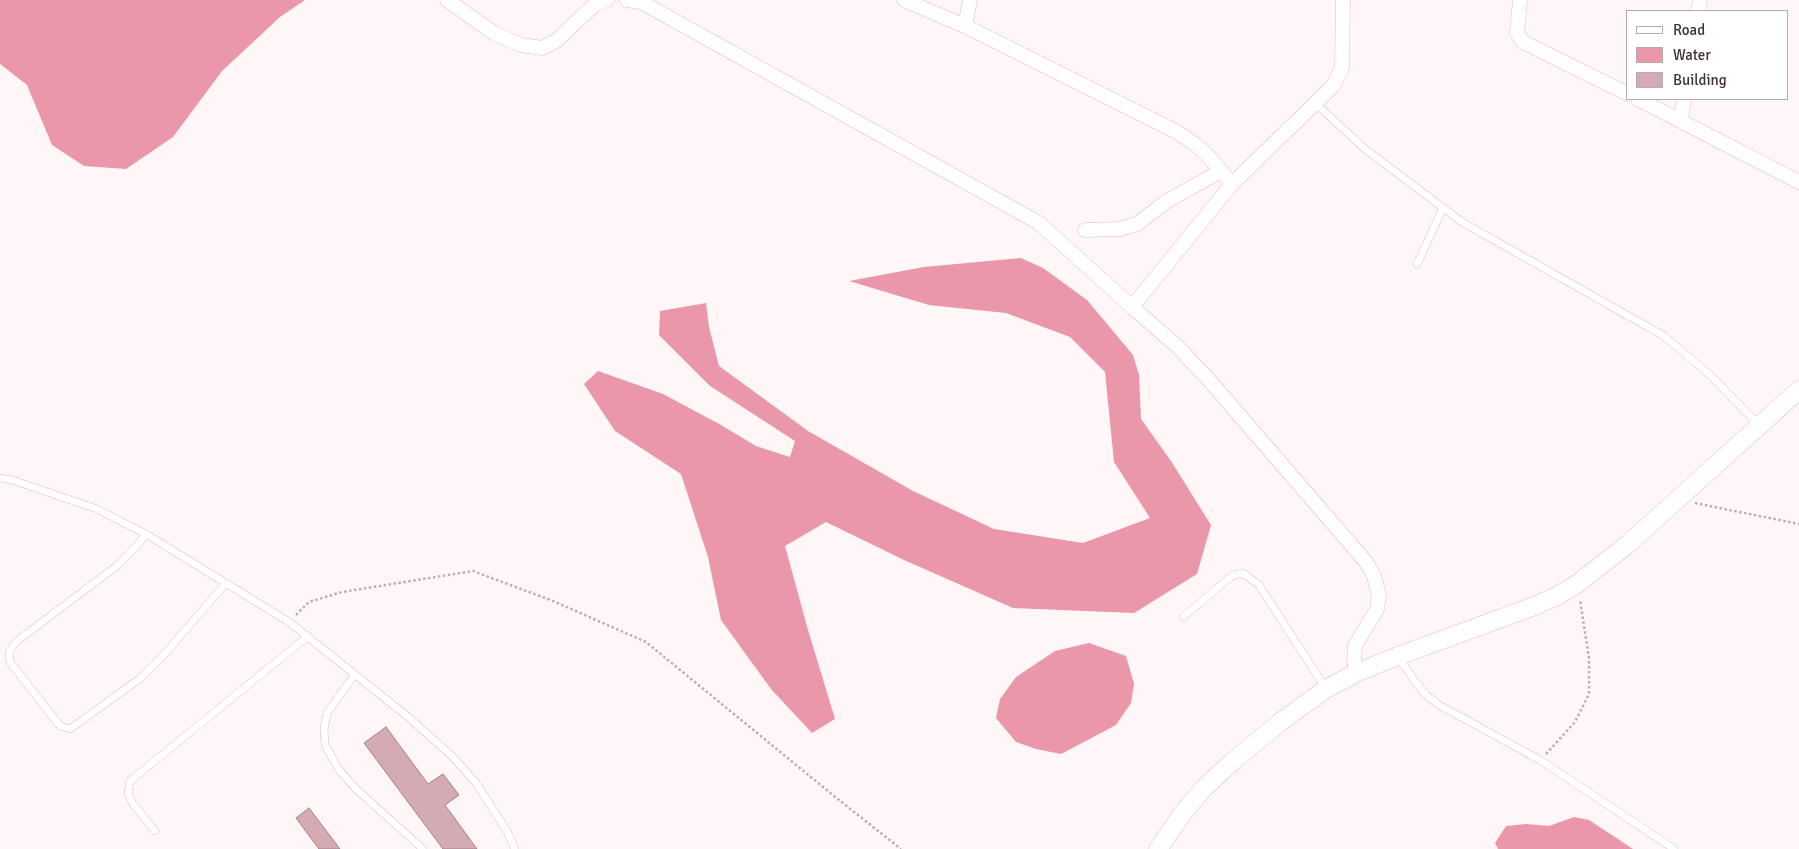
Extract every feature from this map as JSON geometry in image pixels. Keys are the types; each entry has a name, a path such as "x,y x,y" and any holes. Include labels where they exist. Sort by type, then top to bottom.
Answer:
{"street":[{"path":"447,0 494,33 521,45 542,48 556,41 595,4 606,0"},
{"path":"627,0 641,2 1039,223 1177,346 1209,380 1366,562 1374,576 1379,595 1377,609 1355,646 1354,660 1356,673"},
{"path":"904,0 965,26 1178,132 1196,145 1232,184"},
{"path":"965,26 970,0"},
{"path":"1132,307 1232,184 1333,86 1342,68 1343,0"},
{"path":"1520,0 1517,33 1523,42 1626,93"},
{"path":"1640,100 1799,182"},
{"path":"1681,120 1684,100"},
{"path":"1085,230 1120,229 1137,224 1167,201 1221,171"},
{"path":"1158,849 1183,813 1203,789 1279,722 1326,689 1356,673 1532,607 1557,596 1577,584 1628,544 1799,390"}],"lane":[{"path":"1315,103 1365,149 1462,222 1664,336 1710,374 1760,425"},
{"path":"1417,264 1443,208"},
{"path":"0,478 12,480 97,509 146,534 289,622 407,716 453,757 476,783 507,831 515,849"},
{"path":"146,534 118,564 17,641 9,652 10,662 60,726 70,729 142,678 164,656 226,583"},
{"path":"1183,617 1233,575 1243,573 1259,585 1326,689"},
{"path":"155,831 133,804 128,793 130,781 308,636"},
{"path":"1398,656 1426,695 1540,760 1674,849"},
{"path":"355,674 327,713 324,728 325,745 339,770 356,789 423,849"}],"path":[{"path":"1676,500 1799,524"},
{"path":"289,622 309,602 342,592 473,571 500,581 553,601 646,642 901,849"},
{"path":"1540,760 1575,722 1589,694 1589,658 1577,584"}],"water":[{"path":"0,0 305,0 280,17 222,71 173,137 126,169 84,166 52,145 27,85 0,64"},
{"path":"1021,258 1043,268 1087,300 1133,355 1139,375 1141,419 1171,461 1211,525 1197,574 1134,613 1013,608 904,560 826,522 785,546 835,719 812,733 771,689 721,620 708,557 681,474 615,431 584,384 598,371 663,394 756,446 790,457 795,441 710,386 659,335 660,311 706,303 709,327 719,366 808,431 913,491 994,529 1083,543 1150,518 1114,462 1105,372 1070,337 1006,313 929,305 849,281 924,267"},
{"path":"1089,643 1126,656 1134,684 1131,703 1116,725 1061,754 1036,749 1016,742 996,718 1000,699 1016,677 1055,651"},
{"path":"1574,817 1589,820 1633,849 1498,849 1495,843 1506,826 1526,824 1549,826"}],"building":[{"path":"386,727 428,784 443,774 459,795 445,805 477,849 443,849 364,743"},
{"path":"309,808 340,849 319,849 296,818"}]}
